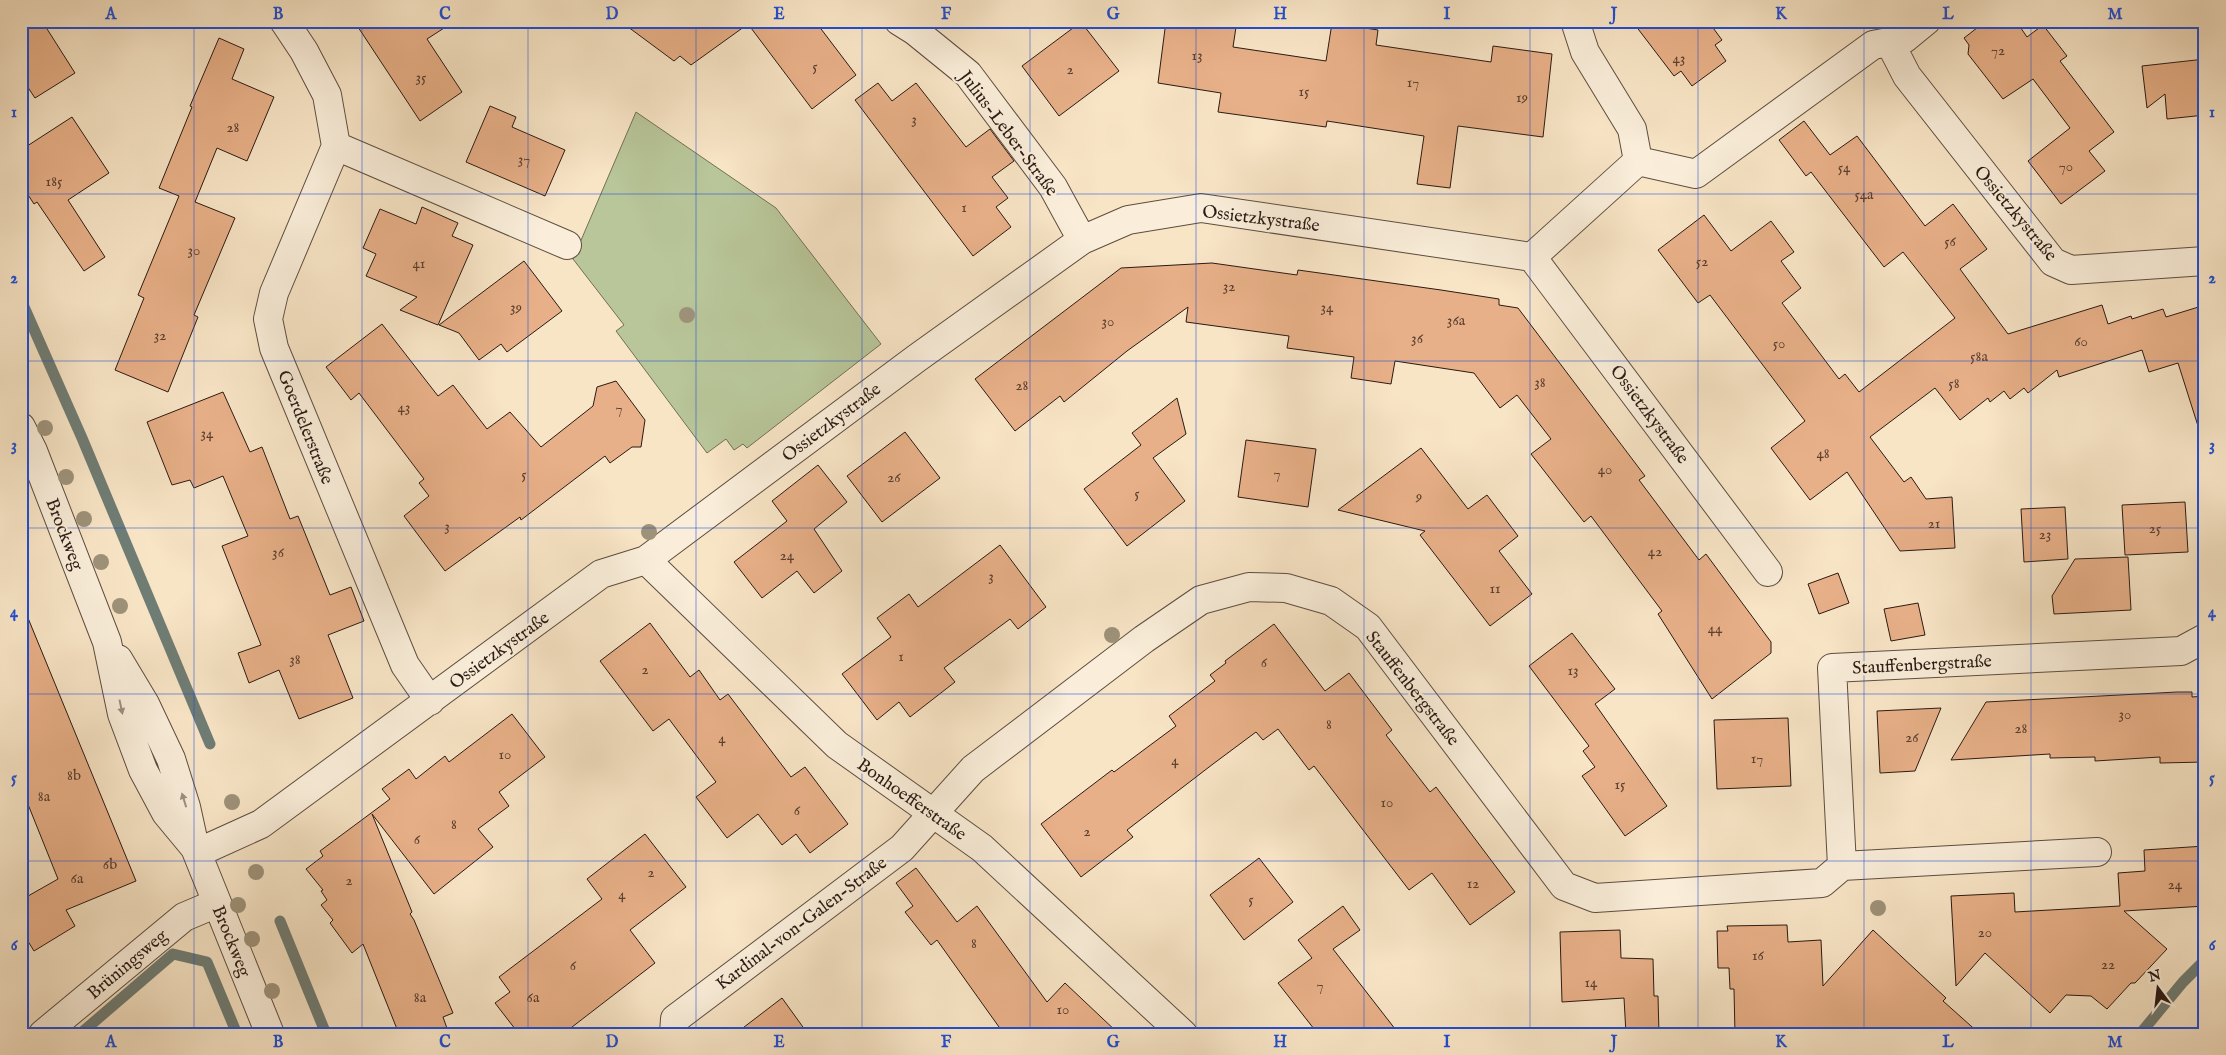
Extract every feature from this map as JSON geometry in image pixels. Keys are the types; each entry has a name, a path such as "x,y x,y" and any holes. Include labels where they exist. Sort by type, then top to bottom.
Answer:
{"street":[{"path":"284,21 304,51 327,95 336,146 567,245"},
{"name":"Julius-Leber-Straße","path":"900,21 968,74 1053,187 1082,240"},
{"path":"1575,21 1585,52 1632,129 1638,161"},
{"path":"1638,161 1696,174 1873,45 1904,39 1926,21"},
{"name":"Ossietzkystraße","path":"1889,42 1907,76 2053,262 2071,270 2205,261"},
{"name":"Goerdelerstraße","path":"336,146 274,293 268,319 274,348 405,665 430,701"},
{"path":"1532,257 1638,161"},
{"name":"Ossietzkystraße","path":"196,850 261,824 601,574 646,560 909,364 1082,240 1128,220 1202,208 1532,257 1768,572"},
{"name":"Brockweg","path":"21,427 37,460 107,642 145,704 171,759 186,807 196,850 270,1034"},
{"name":"Bonhoefferstraße","path":"646,560 836,745 982,848 1183,1034"},
{"name":"Stauffenbergstraße","path":"934,813 973,769 1144,639 1201,600 1249,588 1286,588 1331,601 1368,627 1564,886 1595,898 1822,883 1842,866 1832,668 2181,651 2205,638"},
{"name":"Kardinal-von-Galen-Straße","path":"674,1034 675,1019 902,848 934,813"},
{"path":"1842,866 2097,852"},
{"name":"Brüningsweg","path":"43,1034 184,917 217,903"}],"green space":[{"path":"636,112 776,208 881,344 747,448 743,444 734,450 726,439 707,453 616,331 624,325 573,259"}],"building":[{"path":"21,21 42,21 75,73 35,98 21,77"},
{"path":"354,21 455,21 427,39 462,92 420,121"},
{"path":"620,21 815,21 856,75 812,109 748,24 691,65 680,56 674,61"},
{"path":"1166,21 1199,21 1236,27 1233,47 1326,61 1332,23 1378,30 1376,45 1491,62 1493,46 1552,54 1543,137 1458,126 1450,188 1417,184 1424,136 1327,121 1326,127 1218,112 1221,93 1158,83"},
{"path":"1632,21 1708,21 1722,40 1715,45 1726,61 1692,86 1681,71 1674,76"},
{"path":"1986,21 2016,21 2027,37 2043,25 2067,56 2060,61 2114,132 2089,151 2105,171 2061,204 2028,161 2070,128 2033,79 2003,99 1968,54 1969,45 1964,38"},
{"path":"1081,22 1119,71 1059,116 1022,66"},
{"path":"219,38 244,49 232,79 274,97 247,161 217,148 195,202 235,218 194,315 198,317 168,392 115,370 144,298 138,295 179,196 159,188 192,107 190,106"},
{"path":"2205,59 2205,64 2200,68 2205,115 2167,119 2165,94 2147,108 2142,66"},
{"path":"878,83 892,101 916,83 966,147 990,129 1014,161 992,177 1008,198 996,207 1011,227 973,256 855,100"},
{"path":"490,106 516,117 512,127 565,150 545,196 466,162"},
{"path":"72,117 109,173 68,200 105,257 84,271 37,202 34,204 21,184 21,150"},
{"path":"1804,121 1830,155 1857,136 1925,226 1953,204 1987,249 1960,269 2008,334 2102,305 2108,324 2131,316 2132,319 2163,309 2166,317 2205,305 2205,425 2198,426 2178,363 2149,372 2142,350 2059,377 2057,370 2028,393 2024,388 2010,399 2004,391 1990,402 1988,398 1960,420 1935,388 1870,437 1904,482 1911,477 1926,499 1952,497 1955,548 1900,551 1847,472 1810,500 1771,448 1805,421 1710,295 1698,303 1658,250 1704,215 1731,251 1771,221 1794,252 1781,261 1801,288 1782,303 1839,379 1845,374 1859,392 1955,318 1903,252 1884,267 1811,172 1806,176 1779,140"},
{"path":"422,207 458,223 452,236 473,245 438,325 400,310 417,297 366,276 376,254 363,248 380,209 416,224"},
{"path":"524,261 562,311 507,352 501,344 479,360 459,333 439,325"},
{"path":"1212,263 1297,275 1298,270 1441,290 1499,299 1499,305 1518,308 1645,476 1639,480 1699,560 1706,554 1771,642 1771,653 1712,699 1658,614 1662,611 1591,516 1584,522 1531,454 1551,439 1517,395 1500,408 1474,373 1395,361 1391,384 1351,378 1354,357 1287,348 1289,336 1186,322 1188,307 1127,351 1064,402 1060,396 1015,431 975,379 1121,268"},
{"path":"382,324 438,396 453,385 487,429 510,412 541,447 593,406 597,387 616,381 645,420 641,447 632,447 610,463 605,456 521,520 520,517 445,571 404,516 429,496 419,483 424,479 359,393 351,400 326,367"},
{"path":"223,392 250,452 262,447 290,519 298,516 330,595 351,587 364,621 328,635 353,698 299,719 279,670 249,683 238,653 261,645 222,546 248,536 223,476 194,488 190,480 172,485 147,422"},
{"path":"1177,398 1186,434 1153,458 1185,501 1127,546 1084,489 1141,445 1132,433"},
{"path":"905,432 940,478 882,522 847,476"},
{"path":"1246,440 1316,449 1308,507 1238,497"},
{"path":"1421,448 1468,509 1487,495 1518,536 1499,551 1532,594 1490,626 1420,535 1425,531 1338,510"},
{"path":"818,465 847,502 814,529 842,571 814,593 797,571 762,598 734,562 787,521 772,501"},
{"path":"2185,502 2188,552 2125,555 2122,505"},
{"path":"2065,507 2068,559 2024,562 2021,509"},
{"path":"1000,545 1046,607 1018,629 1010,619 944,668 955,682 910,717 899,702 877,720 842,674 891,637 877,618 909,594 918,607"},
{"path":"2128,557 2131,610 2054,614 2052,596 2075,559"},
{"path":"1838,573 1849,603 1819,614 1808,584"},
{"path":"21,601 136,881 66,910 75,926 34,951 21,930 21,900 58,879 21,787"},
{"path":"1918,603 1925,635 1891,641 1884,609"},
{"path":"650,623 690,677 699,670 720,700 728,694 791,777 805,767 848,824 810,853 796,834 782,845 758,814 727,838 696,797 716,782 669,719 653,731 600,661"},
{"path":"1274,624 1325,691 1349,673 1392,730 1386,735 1430,792 1436,787 1515,892 1470,925 1432,873 1409,890 1314,766 1309,770 1278,729 1263,740 1256,732 1213,764 1127,830 1133,837 1081,877 1041,824 1112,770 1114,772 1176,726 1169,716 1215,681 1210,675 1226,663 1225,661"},
{"path":"1572,633 1615,689 1595,704 1667,806 1625,836 1582,776 1595,767 1583,751 1589,746 1529,666"},
{"path":"2192,692 2192,697 2205,696 2205,762 2160,763 2160,757 2095,761 2095,757 2050,758 2050,754 1951,760 1986,702"},
{"path":"1941,708 1915,771 1880,773 1877,711"},
{"path":"512,714 545,757 499,792 509,806 478,829 493,847 434,894 372,814 412,912 410,914 453,1013 443,1017 449,1034 399,1034 363,944 352,953 330,923 333,920 321,905 327,900 321,891 323,890 306,869 323,856 320,851 390,799 382,789 409,769 416,779 445,756 449,762"},
{"path":"1788,718 1791,786 1717,789 1714,720"},
{"path":"645,834 686,887 630,930 655,963 563,1034 519,1034 495,1003 510,992 499,977 602,899 587,879"},
{"path":"2205,846 2205,906 2124,911 2167,949 2107,1009 2091,996 2066,995 2050,1013 1985,953 1956,986 1951,896 2014,893 2015,912 2120,906 2118,873 2145,871 2144,850"},
{"path":"1259,858 1293,902 1244,940 1210,895"},
{"path":"916,868 957,922 977,906 1047,1002 1065,983 1119,1034 1004,1034 937,940 931,945 905,912 913,906 896,883"},
{"path":"1343,906 1360,930 1333,949 1399,1034 1318,1034 1278,983 1312,958 1298,940"},
{"path":"1787,925 1788,942 1821,940 1823,986 1873,930 1946,998 1943,1001 1980,1034 1735,1034 1734,989 1730,989 1729,968 1718,968 1717,931 1728,931 1727,926"},
{"path":"1620,930 1621,958 1653,959 1654,996 1658,996 1659,1034 1626,1034 1624,998 1562,1002 1560,932"},
{"path":"782,998 808,1034 735,1034"}],"waterway":[{"path":"21,300 82,438 210,744"},
{"path":"280,921 326,1034"},
{"path":"80,1034 173,954 207,962 237,1034"},
{"path":"2140,1034 2183,982 2205,960"}]}
